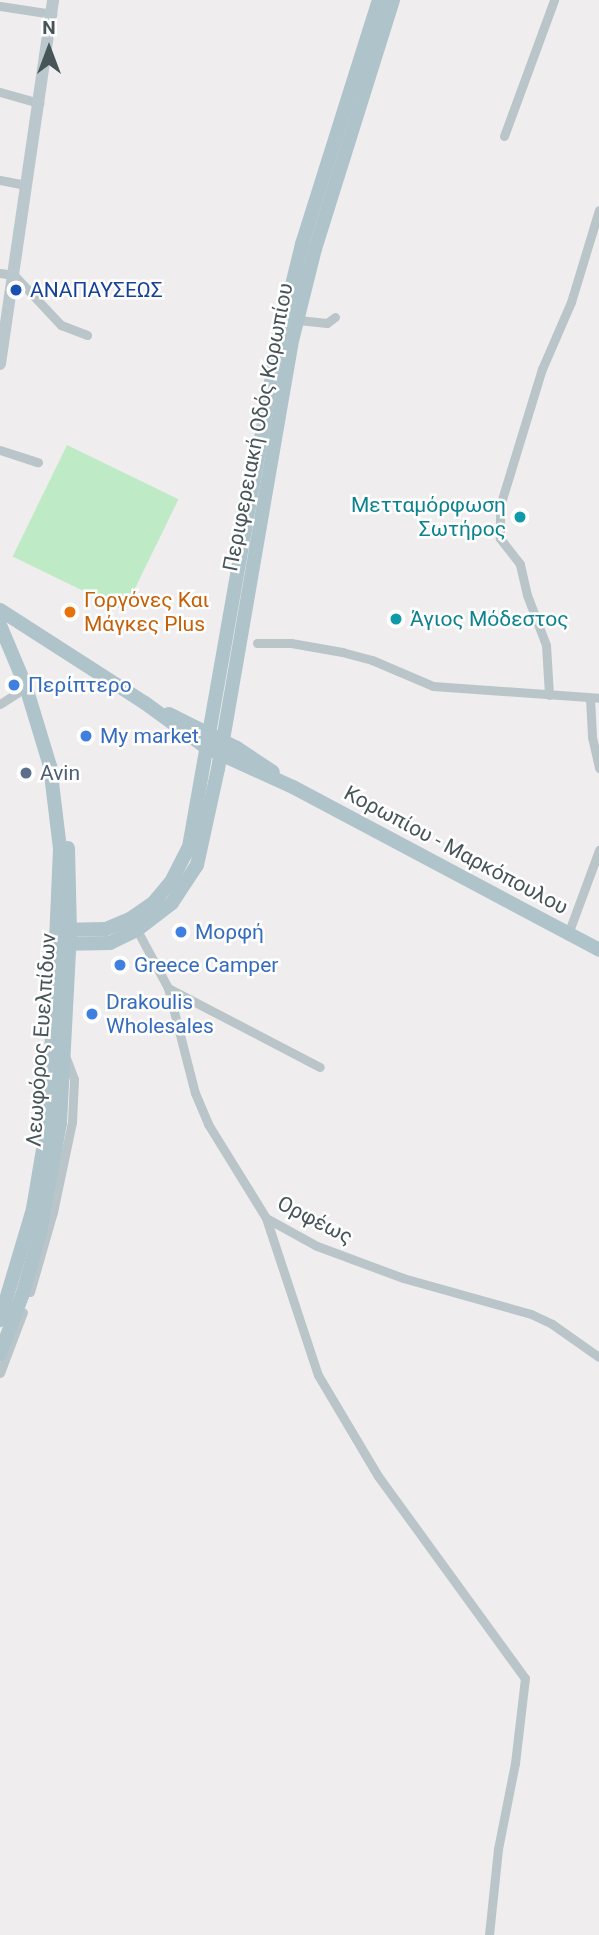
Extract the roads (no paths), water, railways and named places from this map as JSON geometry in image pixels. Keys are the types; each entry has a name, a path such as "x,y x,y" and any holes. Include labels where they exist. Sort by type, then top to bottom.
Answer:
{"main road":[{"name":"Περιφερειακή Οδός Κορωπίου","path":"63,937 94,944 110,943 137,930 172,903 197,865 278,342 302,244 379,0"},
{"name":"Περιφερειακή Οδός Κορωπίου","path":"63,937 106,929 148,907 178,872 189,847 215,744 298,320 315,249 393,0"},
{"name":"Κορωπίου - Μαρκόπουλου","path":"0,610 145,703 215,744 599,950"},
{"name":"Λεωφόρος Ευελπίδων","path":"0,625 26,687 63,799 71,896 63,937 46,1129 30,1219 0,1320"},
{"name":"Λεωφόρος Ευελπίδων","path":"0,1354 31,1279 46,1211 60,1123 68,966 63,937 60,835 50,766"},
{"path":"71,896 73,906 83,920 106,929"},
{"path":"68,966 94,944"}],"street":[{"path":"0,364 7,274 26,185 53,0"},
{"path":"504,136 554,0"},
{"path":"0,6 52,14"},
{"path":"0,92 39,103"},
{"path":"0,180 26,185"},
{"path":"549,695 546,645 527,595 520,564 500,538 500,506 542,369 571,302 599,210"},
{"path":"7,274 61,325 88,335"},
{"path":"298,320 327,323 335,317"},
{"path":"0,450 38,462"},
{"path":"257,643 291,643 342,652 372,660 433,686 594,698 592,737 599,768"},
{"path":"0,704 26,687"},
{"path":"568,934 599,850"},
{"name":"Ορφέως","path":"137,930 168,988 195,1093 208,1124 266,1218 317,1246 403,1278 531,1314 552,1324 599,1357"},
{"path":"168,988 320,1067"},
{"path":"266,1218 318,1375 379,1476 524,1678 515,1763 498,1849 489,1935"},
{"path":"0,1373 31,1279"}],"place":[{"name":"ΑΝΑΠΑΥΣΕΩΣ","path":"16,290"},
{"name":"Μετταμόρφωση Σωτήρος","path":"520,517"},
{"name":"Γοργόνες Και Μάγκες Plus","path":"70,612"},
{"name":"Άγιος Μόδεστος","path":"396,619"},
{"name":"Περίπτερο","path":"14,685"},
{"name":"My market","path":"86,736"},
{"name":"Avin","path":"26,773"},
{"name":"Μορφή","path":"181,932"},
{"name":"Greece Camper","path":"120,965"},
{"name":"Drakoulis Wholesales","path":"92,1014"}]}
